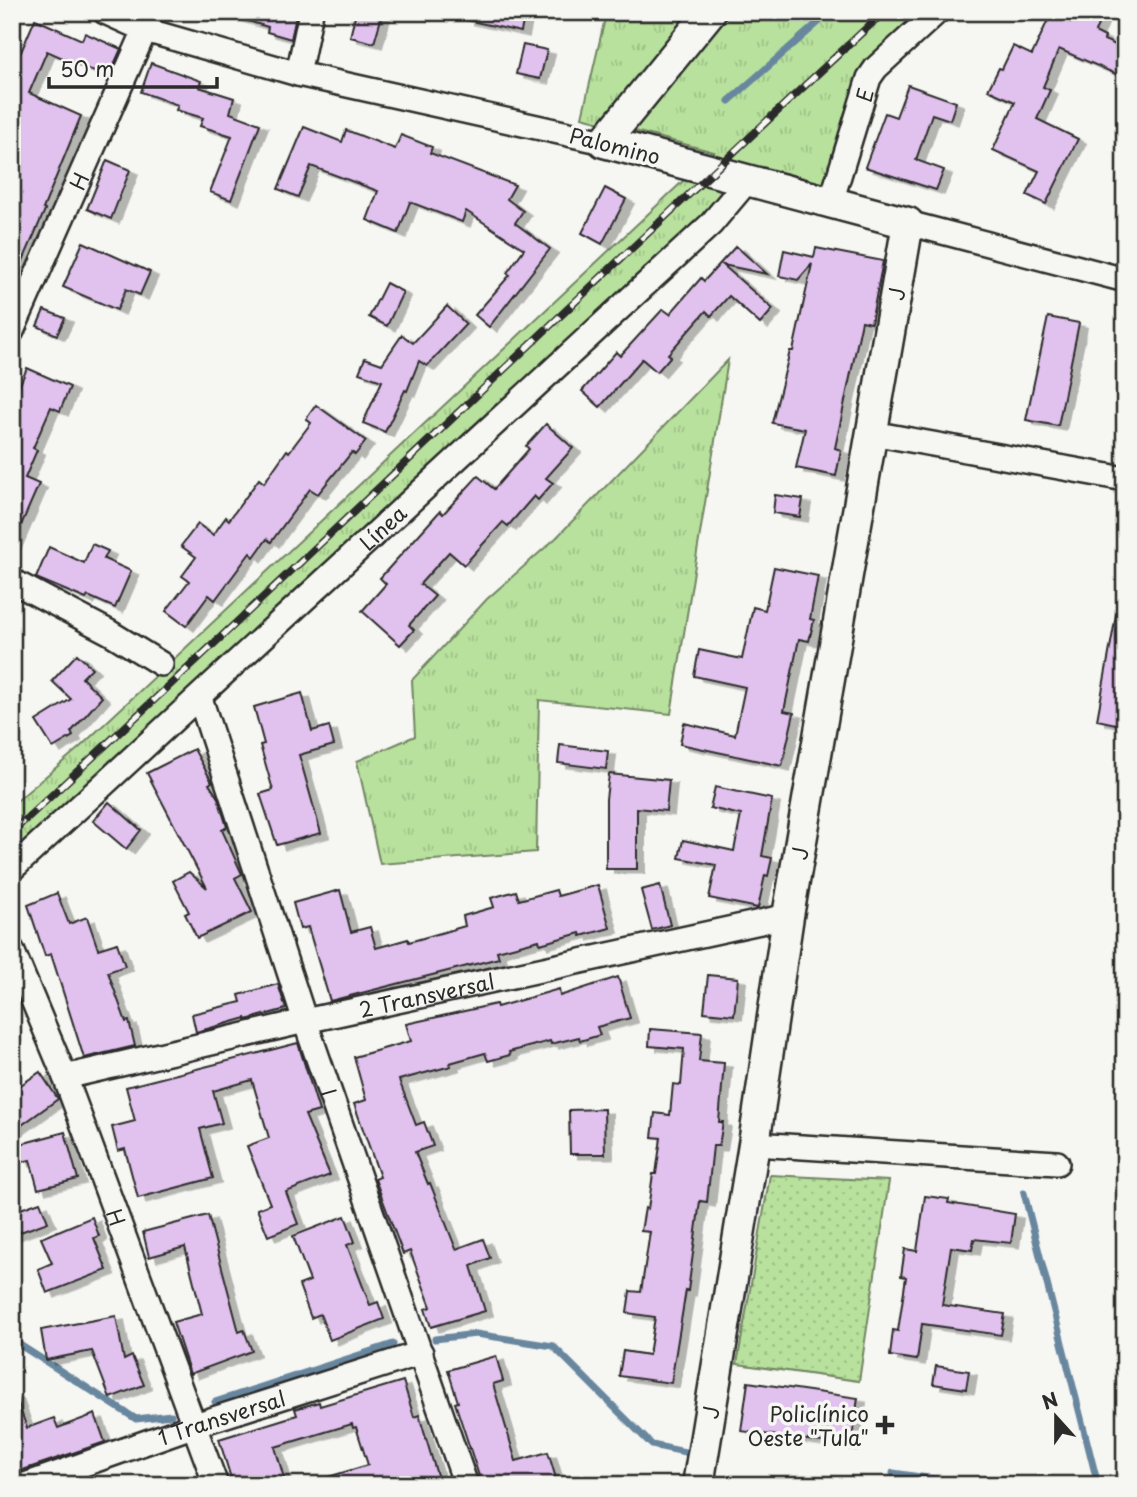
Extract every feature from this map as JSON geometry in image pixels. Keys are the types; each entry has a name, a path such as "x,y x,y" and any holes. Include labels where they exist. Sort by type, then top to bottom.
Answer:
{"main road":[{"path":"604,142 710,12"},
{"name":"Palomino","path":"604,142 908,223"},
{"name":"J","path":"698,1485 788,916 908,223"}],"street":[{"name":"Palomino","path":"105,12 145,30 298,74 604,142"},
{"path":"298,74 311,12"},
{"name":"E","path":"831,202 869,78 876,68 937,12"},
{"name":"H","path":"12,331 145,30"},
{"name":"Línea","path":"12,869 711,224 748,180"},
{"name":"Palomino","path":"908,223 1125,280"},
{"path":"872,433 1125,479"},
{"path":"12,581 109,632 161,664"},
{"name":"I","path":"200,698 305,1021 466,1485"},
{"name":"2 Transversal","path":"65,1077 305,1021 788,916"},
{"name":"H","path":"12,950 65,1077 216,1485"},
{"path":"754,1144 1057,1163"},
{"name":"1 Transversal","path":"25,1485 195,1425 421,1353"}],"green space":[{"path":"602,12 936,12 876,68 842,193 748,180 12,871 12,805 79,748 714,152 582,117 606,14"},
{"path":"728,360 671,714 539,700 536,852 380,864 357,761 415,736 412,680 487,599 556,538"},
{"path":"770,1175 889,1181 859,1381 737,1364"}],"building":[{"path":"234,12 297,12 291,39 267,32 268,27 234,17"},
{"path":"356,12 383,12 374,43 350,37"},
{"path":"466,12 525,12 521,32 466,20"},
{"path":"1075,12 1103,12 1095,32 1105,37 1104,40 1125,49 1125,78 1059,49 1043,87 1050,90 1037,119 1078,139 1046,204 1027,195 1039,171 993,150 1015,102 988,90 1013,46 1032,55 1051,13 1071,22"},
{"path":"35,19 82,40 85,33 121,49 108,78 47,51 29,93 81,116 12,286 12,48 21,52"},
{"path":"523,45 547,50 540,79 516,74"},
{"path":"151,63 201,81 199,87 234,98 230,113 260,124 231,200 210,192 232,136 200,126 203,118 176,110 178,105 141,92"},
{"path":"908,85 956,102 950,120 932,114 916,160 944,170 936,190 865,167 885,113 896,117"},
{"path":"304,127 342,142 346,130 395,149 401,135 432,147 430,153 515,185 507,199 523,211 515,223 550,249 489,327 475,315 510,275 507,273 524,249 466,211 462,222 410,202 398,233 367,220 378,191 311,166 298,197 278,189"},
{"path":"107,160 130,170 111,219 87,209"},
{"path":"605,188 626,199 602,244 582,233"},
{"path":"83,242 150,272 140,295 126,289 117,310 63,287"},
{"path":"736,246 767,274 723,265 773,309 760,324 729,296 711,316 706,311 668,354 671,356 657,372 642,359 600,407 582,391 616,352 620,356 663,309 670,314 701,278 704,281"},
{"path":"816,248 883,261 871,323 862,321 835,448 841,450 836,476 796,468 805,429 772,423 790,351 793,351 812,264 798,280 779,276 784,250 814,257"},
{"path":"386,283 403,292 387,326 369,317"},
{"path":"447,306 466,324 427,366 419,361 407,391 405,390 385,432 363,423 382,381 359,373 365,358 382,364 402,335 413,343"},
{"path":"44,310 65,318 57,335 37,326"},
{"path":"1048,317 1079,323 1058,426 1026,420"},
{"path":"27,368 70,387 60,411 51,407 33,448 37,450 25,478 39,484 12,546 12,403"},
{"path":"316,405 366,441 355,455 352,452 318,494 310,489 271,542 267,539 254,557 250,553 215,600 209,595 186,626 166,611 189,581 182,576 196,557 181,546 198,524 213,535 226,517 229,520 259,479 264,483 287,450 289,452 311,423 306,419"},
{"path":"546,424 573,448 546,478 553,483 538,500 534,496 508,526 503,522 464,565 449,552 420,584 435,596 409,625 414,630 400,645 362,611 386,584 380,578 440,511 443,514 478,476 494,489 529,449 526,446"},
{"path":"775,495 803,499 800,517 773,513"},
{"path":"92,544 108,551 104,559 131,571 115,608 36,578 49,547 84,563"},
{"path":"774,567 818,576 809,641 799,639 784,711 794,713 782,766 680,744 684,723 735,735 745,687 694,676 699,650 742,659 753,607 765,610"},
{"path":"1116,615 1125,616 1125,726 1097,720"},
{"path":"77,654 92,668 82,678 102,697 71,732 73,736 53,748 36,721 71,699 52,681"},
{"path":"302,693 312,731 329,726 334,745 299,755 321,833 277,845 260,794 273,790 260,745 264,744 254,707"},
{"path":"560,745 608,751 606,769 558,763"},
{"path":"194,749 218,798 227,827 222,830 242,874 235,878 252,912 197,938 185,914 189,912 173,881 189,872 207,888 147,773"},
{"path":"609,774 669,780 666,811 637,808 637,869 606,869 606,799"},
{"path":"715,787 772,799 762,856 772,858 768,876 765,875 758,908 709,898 716,865 679,858 683,840 734,851 741,815 710,808"},
{"path":"109,802 141,830 126,849 93,821"},
{"path":"598,885 610,928 540,944 539,940 497,951 499,958 330,1001 308,927 300,929 293,903 340,890 351,932 370,927 376,948 465,926 463,916 494,907 491,898 516,891 519,900 556,890 558,896"},
{"path":"660,885 670,925 652,930 641,890"},
{"path":"57,893 69,924 87,917 98,949 117,943 125,966 108,972 126,1022 129,1021 135,1046 84,1058 51,954 45,956 28,905"},
{"path":"708,975 738,978 734,1015 704,1012"},
{"path":"618,977 630,1018 597,1027 600,1035 580,1041 579,1037 551,1044 550,1041 509,1052 510,1055 488,1061 485,1053 450,1063 451,1066 399,1080 416,1125 424,1122 433,1146 415,1152 456,1249 483,1239 490,1258 471,1266 485,1311 431,1327 425,1309 431,1307 410,1251 403,1254 375,1179 380,1177 354,1104 366,1100 354,1057 411,1041 406,1024 496,1004 497,1007 559,989 560,996"},
{"path":"278,984 286,1009 196,1032 192,1014 241,1002 239,995"},
{"path":"650,1029 702,1033 699,1061 724,1063 719,1122 723,1122 719,1146 713,1146 707,1202 700,1201 688,1291 686,1290 671,1383 619,1376 623,1351 649,1355 655,1317 627,1313 630,1291 641,1292 650,1232 641,1231 645,1208 648,1209 653,1174 656,1174 661,1138 652,1137 655,1113 670,1115 673,1084 681,1085 684,1049 649,1046"},
{"path":"298,1043 319,1111 305,1115 330,1175 286,1192 298,1224 268,1236 257,1209 270,1204 247,1146 269,1138 252,1080 213,1091 222,1123 200,1129 213,1178 138,1198 125,1149 118,1151 112,1127 135,1121 126,1087"},
{"path":"40,1072 58,1099 12,1132 12,1091"},
{"path":"604,1109 605,1154 570,1154 569,1110"},
{"path":"65,1132 78,1179 38,1189 30,1160 22,1162 17,1145"},
{"path":"925,1196 949,1199 948,1203 1015,1214 1011,1243 974,1239 972,1250 951,1247 942,1305 1005,1314 1001,1335 922,1324 917,1360 890,1356 893,1330 898,1331 906,1277 901,1276 905,1249 917,1251"},
{"path":"40,1202 48,1222 12,1235 12,1212"},
{"path":"208,1215 239,1332 244,1330 252,1351 190,1374 173,1322 202,1314 185,1247 149,1257 143,1232"},
{"path":"345,1216 355,1242 347,1245 370,1305 378,1302 384,1319 330,1340 320,1314 311,1318 299,1285 310,1281 293,1236"},
{"path":"92,1217 99,1236 94,1238 107,1270 47,1293 38,1269 52,1263 41,1238"},
{"path":"116,1316 124,1360 132,1356 144,1385 110,1398 92,1351 46,1360 41,1330"},
{"path":"496,1356 503,1381 493,1384 516,1461 548,1452 558,1485 482,1485 455,1403 458,1402 448,1370"},
{"path":"936,1366 969,1371 966,1389 933,1384"},
{"path":"403,1381 414,1417 419,1415 440,1485 319,1485 318,1480 368,1465 356,1427 353,1428 352,1424 275,1447 286,1485 233,1485 219,1439 297,1415 295,1409 319,1402 320,1406"},
{"path":"748,1382 858,1398 851,1446 741,1431"},
{"path":"12,1395 15,1395 27,1428 54,1418 58,1428 95,1414 105,1442 20,1471 12,1450"}],"waterway":[{"path":"729,101 830,12"},
{"path":"1024,1193 1098,1485"},
{"path":"435,1339 476,1334 553,1346 652,1445 685,1452"},
{"path":"12,1340 136,1419 171,1415"},
{"path":"215,1402 393,1344"},
{"path":"893,1473 976,1485"}],"railway":[{"path":"12,832 884,12"}],"place":[{"name":"Policlínico Oeste \"Tula\"","path":"885,1425"}]}
